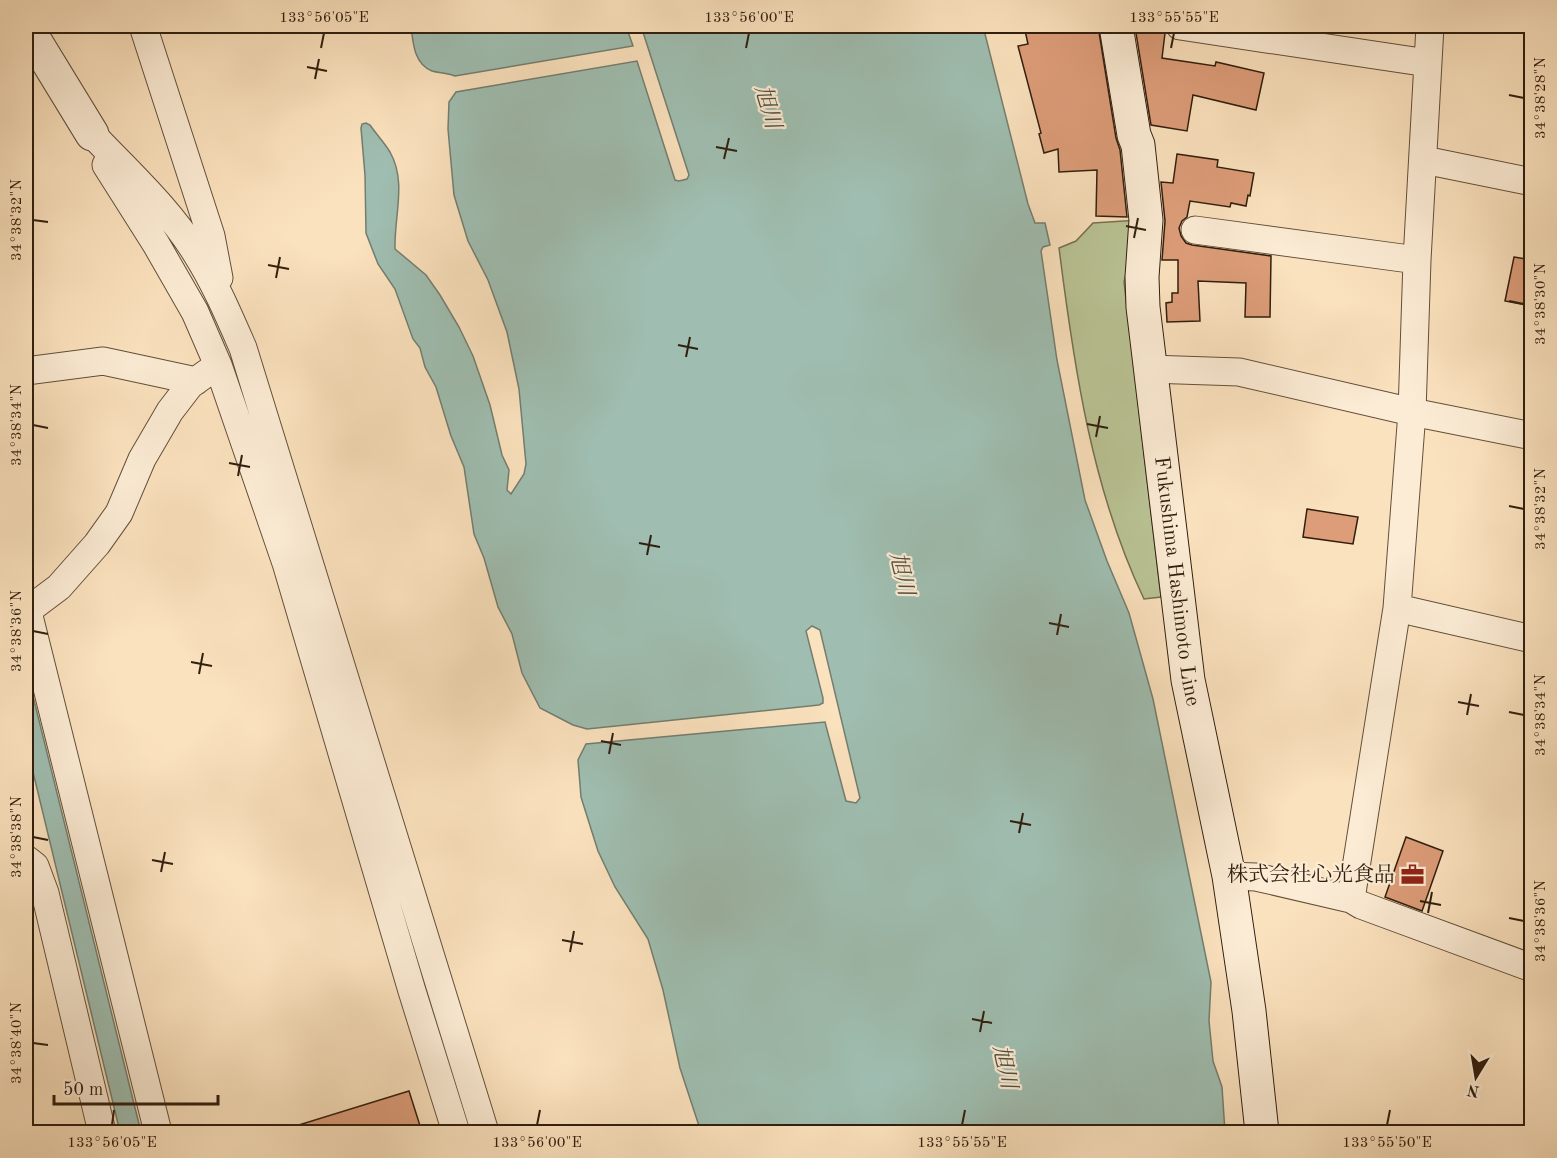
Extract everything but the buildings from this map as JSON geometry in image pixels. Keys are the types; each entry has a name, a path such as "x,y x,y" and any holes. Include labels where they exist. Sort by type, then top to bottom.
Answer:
{"main road":[{"path":"26,26 92,134"},
{"name":"Fukushima Hashimoto Line","path":"1116,26 1134,135 1138,145 1146,224 1142,277 1149,369 1188,680 1229,876 1249,1011 1262,1132"}],"street":[{"path":"143,26 211,236 224,303"},
{"path":"1180,26 1212,28 1428,63"},
{"path":"1351,898 1397,608 1412,412 1417,260 1430,26"},
{"path":"92,134 158,203 196,252 224,303 243,348 485,1132"},
{"path":"92,134 108,168 195,312 218,365 285,563 456,1132"},
{"path":"1424,160 1532,182"},
{"path":"1195,230 1417,260"},
{"path":"26,371 103,361 196,381"},
{"path":"158,1132 26,608 59,587 97,544 118,513 142,459 170,411 190,385 218,365"},
{"path":"1149,369 1239,372 1412,412 1532,436"},
{"path":"1397,608 1532,639"},
{"path":"26,859 35,866 45,893 102,1132"},
{"path":"1229,876 1256,877 1351,898 1361,905 1532,968"}],"green space":[{"path":"1139,220 1124,282 1161,597 1144,599 1126,558 1098,471 1071,338 1059,248 1076,241 1093,223"}],"water":[{"path":"411,26 626,26 633,46 455,76 432,71 421,63 416,52"},
{"name":"旭川","path":"641,26 983,26 1028,204 1035,223 1045,223 1050,245 1043,247 1041,251 1057,360 1085,500 1129,613 1153,699 1211,982 1209,1021 1213,1061 1222,1087 1225,1132 701,1132 680,1068 663,990 648,939 615,887 598,851 581,797 578,760 586,744 825,722 846,801 856,803 860,798 820,630 812,626 806,631 823,698 823,703 819,705 587,729 573,725 540,708 522,673 512,634 498,607 484,558 474,534 464,467 451,436 436,387 425,367 420,348 413,339 395,289 378,264 366,233 361,128 362,124 366,123 370,125 390,152 398,175 395,249 426,275 459,327 473,356 490,405 502,455 509,470 507,490 511,494 524,474 526,464 519,389 507,332 488,280 468,241 454,195 448,129 449,102 456,92 637,61 675,180 687,179 689,175"},
{"path":"26,668 141,1132 120,1132 26,743"}],"place":[{"name":"株式会社心光食品","path":"1413,875"}]}
